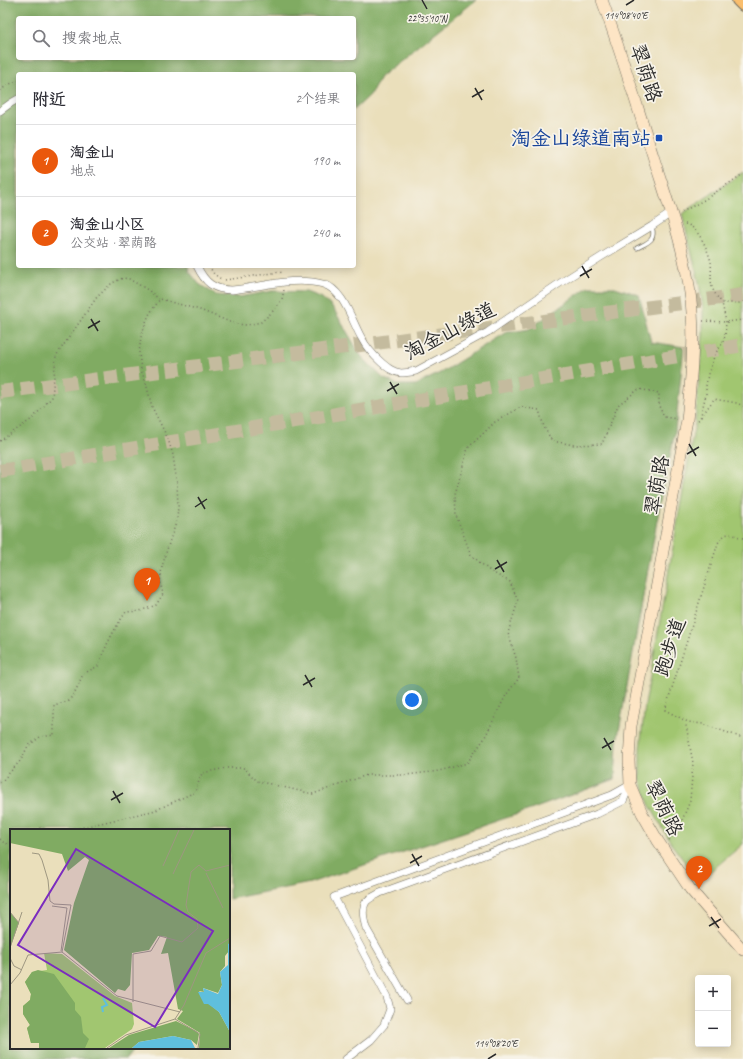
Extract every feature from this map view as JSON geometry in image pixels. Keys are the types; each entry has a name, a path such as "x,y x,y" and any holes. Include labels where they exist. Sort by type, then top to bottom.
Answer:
{"main road":[{"path":"738,0 743,5"}],"street":[{"name":"翠荫路","path":"602,0 675,213 691,294 693,326 690,393 687,420 631,726 629,760 630,785 642,813 658,841 686,883 743,950"},
{"path":"0,111 16,99"},
{"name":"淘金山绿道","path":"198,268 210,284 223,290 296,282 324,284 335,290 343,301 362,338 379,361 395,372 402,373 416,371 488,332 557,285 675,213"},
{"path":"407,1000 366,928 364,910 365,903 370,898 597,814 623,801 630,785"},
{"path":"346,1059 371,1040 384,1025 390,1009 387,997 334,897 612,795 630,785"}],"lane":[{"path":"637,248 652,239 654,236 652,226"}],"path":[{"path":"0,90 16,82"},
{"path":"675,213 704,200 743,174"},
{"path":"682,225 687,224 690,226 703,240 711,263 712,286 722,303 726,322 725,336 722,344 715,354 708,374 706,394 700,419"},
{"path":"210,268 218,277 225,280 280,272 284,274"},
{"path":"0,441 32,419 52,397 56,356 98,297 112,283 123,278 129,279 160,299 200,310 236,324 247,325 261,322 268,316 282,299 285,288"},
{"path":"0,782 21,760 28,746 40,737 54,736 54,705 69,701 83,674 98,666 113,631 126,612 140,611 156,605 164,594 160,581 162,567 177,520 177,484 173,455 168,439 152,407 141,370 139,353 141,337 146,322 150,313 160,299"},
{"path":"722,303 743,302"},
{"path":"701,321 726,322 743,320"},
{"path":"75,829 156,810 195,792 202,773 226,768 244,768 257,781 313,794 367,774 406,775 439,771 467,763 484,739 506,695 519,678 516,658 508,632 518,601 510,582 490,571 471,555 456,515 455,494 468,448 495,422 521,407 539,410 544,427 552,441 574,445 602,444 618,405 638,389 659,394 659,406 664,416 681,419"},
{"path":"696,422 714,400 737,403 743,406"},
{"name":"跑步道","path":"743,538 729,534 723,535 718,544 665,710 688,722 703,724 743,738"},
{"path":"670,840 679,828 690,801 693,763 686,725 688,722"},
{"path":"0,839 5,844 10,842"}],"green space":[{"path":"0,0 476,0 380,77 370,95 356,108 356,72 16,72 16,268 188,268 199,284 216,295 239,297 272,291 306,292 322,298 333,308 361,356 383,378 398,385 416,385 442,372 508,331 529,329 588,287 615,287 639,295 651,342 684,347 675,431 617,742 615,779 530,810 310,883 230,899 230,829 10,829 10,1049 134,1049 126,1059 0,1059"},
{"path":"743,172 743,844 699,881 672,845 649,804 640,778 640,748 645,705 695,423 703,335 703,309 699,282 682,214"}],"tunnel":[{"path":"0,392 743,295"},
{"path":"0,471 743,345"}],"place":[{"name":"淘金山绿道南站","path":"659,138"},
{"name":"淘金山","path":"147,601"},
{"name":"淘金山小区","path":"699,889"}]}
